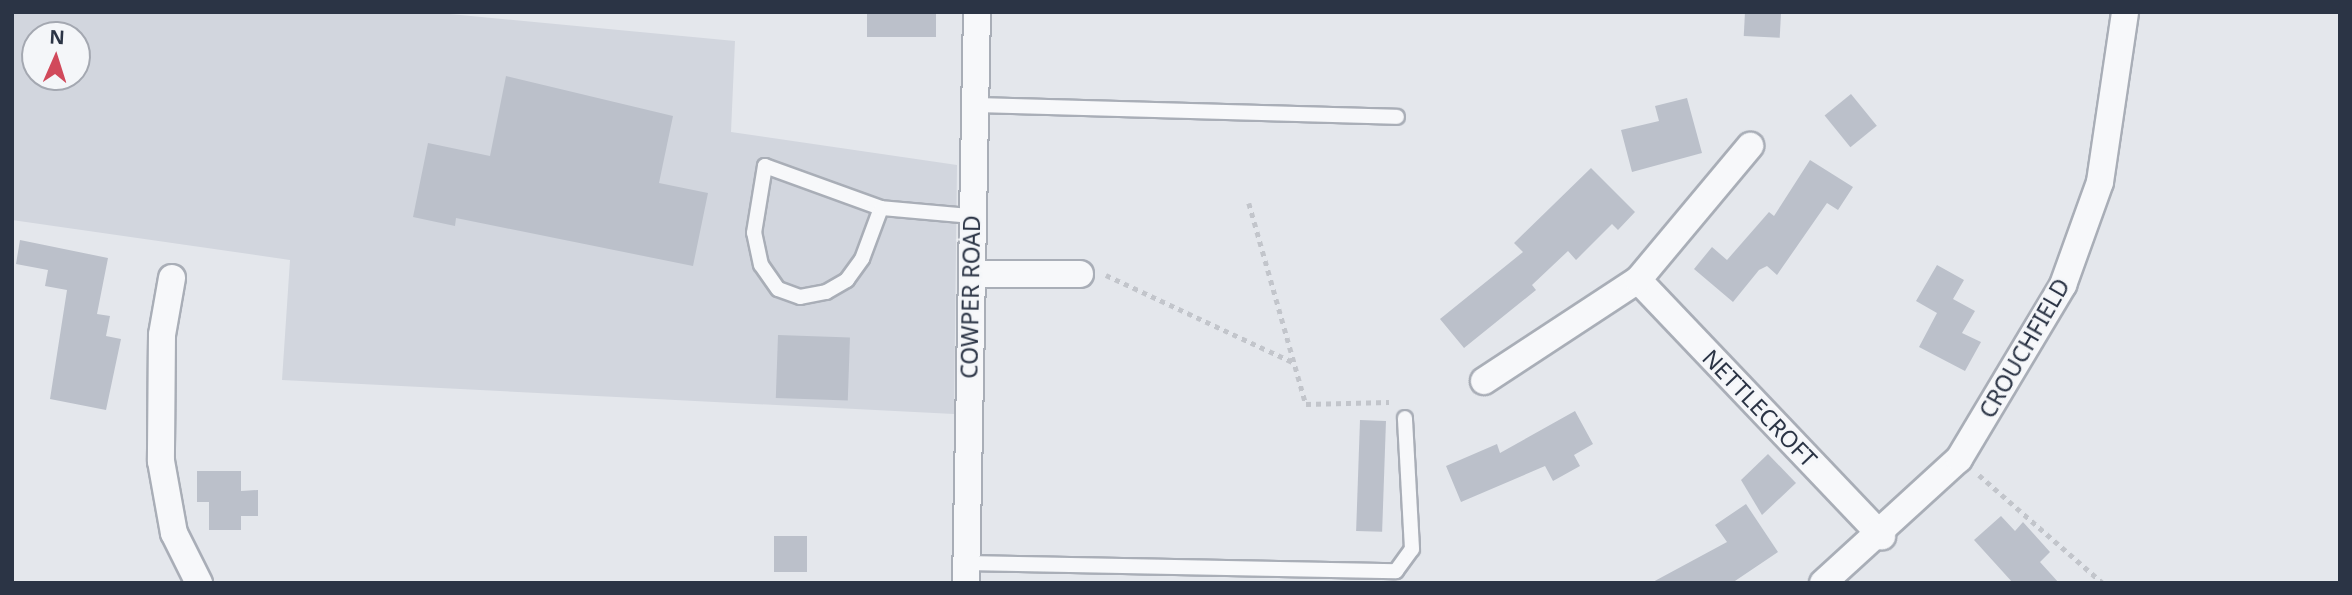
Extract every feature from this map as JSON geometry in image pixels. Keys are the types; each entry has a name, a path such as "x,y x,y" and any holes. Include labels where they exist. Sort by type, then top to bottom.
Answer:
{"street":[{"name":"COWPER ROAD","path":"966,573 977,12"},
{"name":"CROUCHFIELD","path":"1823,583 1882,536 1959,459 2063,285 2100,182 2125,12"},
{"path":"1484,381 1638,279 1750,146"},
{"path":"972,274 1080,274"},
{"path":"172,278 162,335 161,461 174,533 199,583"},
{"name":"NETTLECROFT","path":"1638,279 1882,536"}],"lane":[{"path":"975,105 1397,117"},
{"path":"881,208 862,259 847,280 826,292 800,297 778,289 761,265 754,233 765,166 881,208 971,216"},
{"path":"966,573 1396,571 1412,549 1405,418"}],"path":[{"path":"1249,203 1306,404 1396,401 1405,418"},
{"path":"1080,274 1100,272 1296,364"},
{"path":"1959,459 2103,583"}],"shaded area":[{"path":"12,12 429,12 735,41 731,132 957,165 954,414 282,380 290,260 12,220"}],"building":[{"path":"867,12 936,12 936,37 867,37"},
{"path":"1745,12 1781,14 1780,38 1744,36"},
{"path":"506,76 673,116 659,183 708,193 693,266 456,218 455,226 413,217 428,143 490,156"},
{"path":"1851,94 1877,126 1850,147 1825,115"},
{"path":"1687,98 1702,153 1632,172 1621,130 1659,121 1655,106"},
{"path":"1810,160 1853,187 1838,210 1827,203 1777,275 1767,266 1759,270 1733,302 1694,269 1712,247 1727,260 1769,212 1774,216"},
{"path":"1591,168 1635,212 1618,230 1612,224 1576,260 1568,251 1532,285 1536,290 1464,348 1440,319 1523,252 1514,243"},
{"path":"20,240 108,258 97,314 110,316 106,336 121,339 106,410 50,399 67,290 45,286 48,270 16,264"},
{"path":"1937,265 1964,280 1953,299 1975,311 1962,333 1981,342 1965,371 1919,347 1937,313 1916,301"},
{"path":"778,335 850,338 848,400 776,398"},
{"path":"1575,411 1593,444 1574,455 1580,466 1553,481 1545,466 1461,502 1446,466 1497,444 1500,453"},
{"path":"1360,420 1386,421 1382,532 1356,531"},
{"path":"1768,454 1796,483 1762,515 1741,480"},
{"path":"197,471 241,471 241,491 258,490 258,516 241,516 241,530 209,530 209,502 197,502"},
{"path":"1746,504 1778,552 1732,583 1651,583 1727,542 1715,525"},
{"path":"2001,516 2015,531 2023,522 2050,552 2040,562 2059,583 2013,583 1974,540"},
{"path":"774,536 807,536 807,572 774,572"}]}
